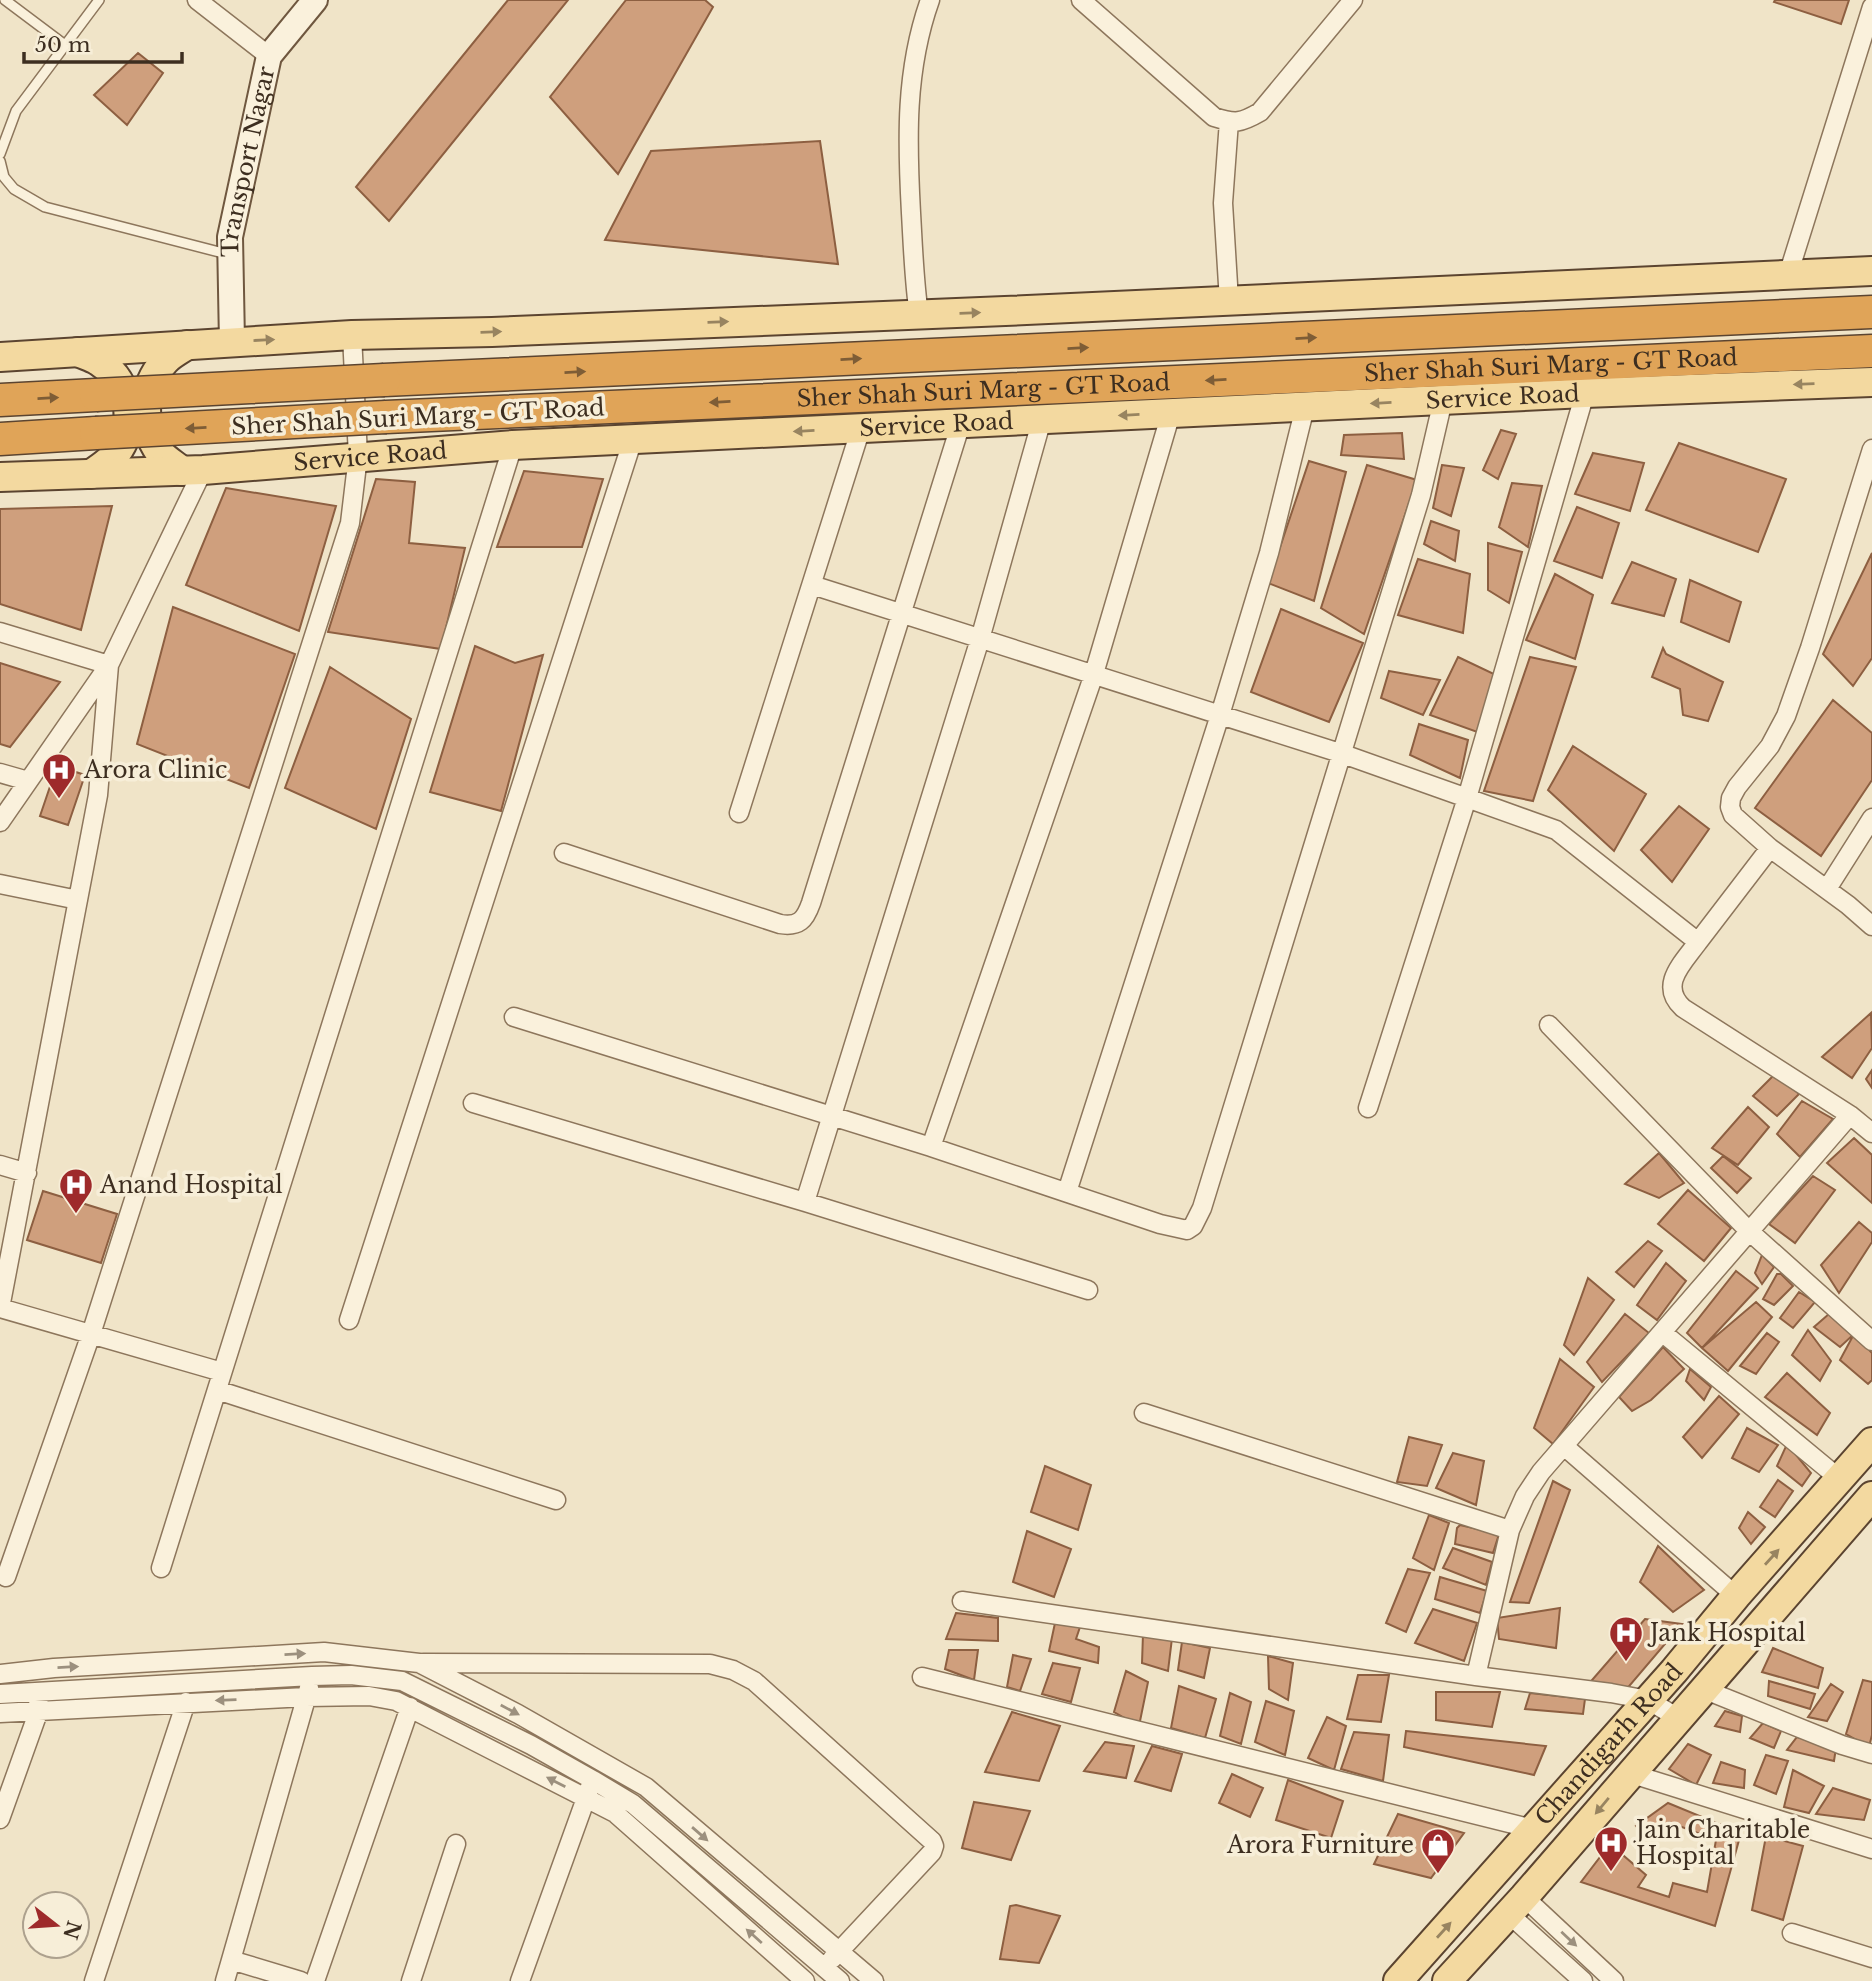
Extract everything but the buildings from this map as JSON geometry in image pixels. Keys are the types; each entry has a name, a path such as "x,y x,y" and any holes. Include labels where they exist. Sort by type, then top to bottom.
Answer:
{"highway":[{"name":"Sher Shah Suri Marg - GT Road","path":"0,400 1872,312"},
{"name":"Sher Shah Suri Marg - GT Road","path":"0,439 386,417 1872,351"}],"main road":[{"path":"0,357 352,335 919,315 1872,271"},
{"path":"187,345 166,360 151,381 145,407 149,432 162,455 192,471"},
{"path":"78,352 99,361 116,376 128,408 129,420 123,442 110,461 91,474"},
{"name":"Service Road","path":"0,477 192,471 513,445 1585,393 1872,382"},
{"name":"Chandigarh Road","path":"1398,1981 1648,1700 1872,1442"},
{"name":"Chandigarh Road","path":"1447,1981 1516,1906 1872,1496"}],"street":[{"path":"197,0 269,55"},
{"name":"Transport Nagar","path":"232,342 230,237 269,55 315,0"},
{"path":"919,315 907,149 908,111 917,44 930,0"},
{"path":"1081,0 1214,117 1242,122 1260,112 1353,0"},
{"path":"1788,275 1872,7"},
{"path":"1228,121 1223,203 1229,301"},
{"path":"6,1577 92,1334 350,523 358,456 352,335"},
{"path":"1368,1108 1467,798 1585,393"},
{"path":"514,1017 1187,1230 1193,1226 1202,1209 1343,754 1420,495 1443,400"},
{"path":"1067,1192 1220,715 1269,553 1305,407"},
{"path":"931,1147 1093,677 1171,413"},
{"path":"805,1202 980,639 1042,419"},
{"path":"564,853 780,925 796,925 801,922 806,915 961,423"},
{"path":"739,813 861,428"},
{"path":"349,1320 633,439"},
{"path":"161,1567 513,445"},
{"path":"1872,449 1786,716 1770,746 1737,787 1730,807 1733,815 1770,848 1872,926"},
{"path":"0,822 108,665 192,471"},
{"path":"812,585 1093,677 1343,754 1556,830 1698,942"},
{"path":"0,632 108,665"},
{"path":"108,665 98,795 0,1308 222,1372"},
{"path":"0,773 28,781"},
{"path":"1827,889 1872,818"},
{"path":"1770,848 1676,974 1671,986 1675,1000 1683,1008 1850,1115 1872,1133"},
{"path":"0,884 78,900"},
{"path":"1549,1025 1749,1231 1872,1342"},
{"path":"473,1103 1088,1290"},
{"path":"1476,1676 1510,1530 1525,1496 1541,1472 1850,1115"},
{"path":"0,1165 27,1173"},
{"path":"1663,1333 1841,1480"},
{"path":"216,1390 556,1500"},
{"path":"1144,1413 1510,1530"},
{"path":"1564,1446 1736,1596"},
{"path":"962,1601 1476,1676 1611,1693 1648,1700 1678,1718"},
{"path":"0,1674 54,1668 324,1653 412,1661 710,1664 733,1670 754,1681 934,1846 932,1852 839,1952 808,1981 615,1813 403,1704 369,1696 306,1697 0,1713"},
{"path":"315,1981 403,1704 402,1681 412,1661"},
{"path":"412,1661 519,1714 646,1787 874,1981"},
{"path":"0,1694 312,1676 351,1675 402,1681 531,1745 633,1804 840,1981"},
{"path":"225,1981 312,1676"},
{"path":"922,1677 1533,1829"},
{"path":"1703,1689 1842,1745 1872,1754"},
{"path":"1,1816 38,1710 38,1690"},
{"path":"94,1981 186,1702"},
{"path":"1629,1773 1872,1849"},
{"path":"520,1981 593,1780"},
{"path":"411,1981 456,1844"},
{"path":"1516,1906 1583,1981"},
{"path":"1516,1906 1614,1981"},
{"path":"1792,1933 1872,1958"},
{"path":"231,1960 301,1981"}],"lane":[{"path":"5,0 65,45"},
{"path":"0,154 16,111 99,0"},
{"path":"0,160 4,177 14,190 45,207 230,254"}],"place":[{"name":"Arora Clinic","path":"59,800"},
{"name":"Anand Hospital","path":"76,1215"},
{"name":"Jank Hospital","path":"1626,1663"},
{"name":"Jain Charitable Hospital","path":"1611,1873"},
{"name":"Arora Furniture","path":"1438,1875"}]}
